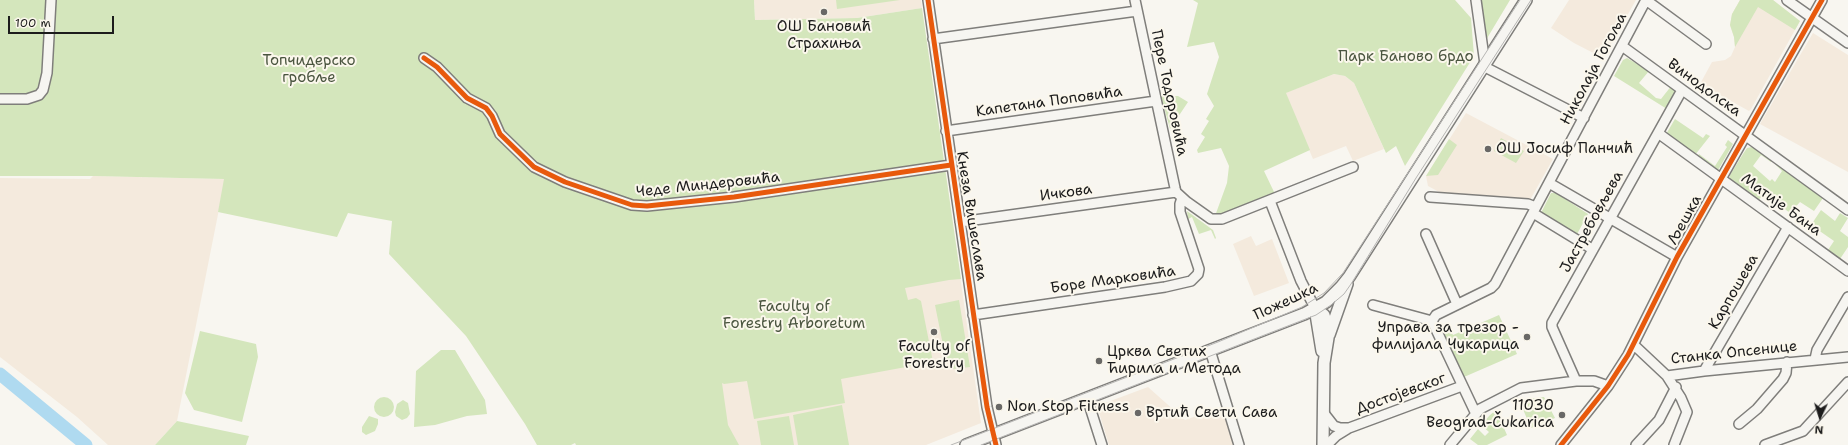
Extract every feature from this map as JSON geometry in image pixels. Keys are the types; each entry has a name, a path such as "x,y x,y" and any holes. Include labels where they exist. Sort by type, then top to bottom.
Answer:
{"main road":[{"name":"Пожешка","path":"966,445 994,440 1087,398 1315,308 1336,292 1349,277 1526,0"},
{"path":"1323,445 1324,363 1328,338 1340,307 1349,277"},
{"path":"1315,308 1326,318 1328,338"},
{"path":"1315,308 1324,363"}],"street":[{"path":"0,98 27,100 39,94 43,90 47,73 51,0"},
{"name":"Кнеза Вишеслава","path":"928,0 973,315 994,440"},
{"name":"Пере Тодоровића","path":"1134,0 1156,101 1179,195"},
{"path":"1476,0 1484,65 1584,118"},
{"path":"1646,0 1706,44"},
{"name":"Николаја Гогоља","path":"1432,321 1436,315 1491,288 1498,278 1646,0"},
{"path":"1787,0 1848,43"},
{"name":"Љешка","path":"1561,445 1608,386 1634,345 1677,257 1822,0"},
{"path":"933,40 1137,11"},
{"name":"Винодолска","path":"1622,46 1848,210"},
{"name":"Чеде Миндеровића","path":"424,58 437,67 467,98 486,108 492,116 500,134 534,167 565,182 632,205 646,206 740,196 951,165"},
{"name":"Јастребовљева","path":"1576,381 1552,327 1552,323 1682,90"},
{"name":"Капетана Поповића","path":"946,131 1156,101"},
{"name":"Матије Бана","path":"1658,133 1848,271"},
{"path":"1179,195 1209,218 1217,220 1270,201 1353,167"},
{"path":"1549,183 1677,257"},
{"name":"Ичкова","path":"960,222 1179,195"},
{"name":"Боре Марковића","path":"973,315 1165,287 1191,281 1198,274 1199,269 1180,212 1179,195"},
{"path":"1430,197 1528,204 1534,210 1592,249"},
{"path":"1270,201 1301,281 1315,308"},
{"name":"Карпошева","path":"1704,371 1788,227"},
{"path":"1426,234 1457,304"},
{"path":"1816,359 1817,350 1848,296"},
{"path":"1373,305 1432,321 1476,414"},
{"name":"Станка Опсенице","path":"1634,345 1667,376 1848,356"},
{"path":"1210,350 1239,445"},
{"path":"1739,424 1757,409 1783,379 1786,372 1787,362"},
{"path":"1667,376 1676,387 1685,404 1687,412 1674,445"},
{"path":"1450,445 1476,414 1486,405 1521,388 1576,381 1594,381 1608,386"},
{"path":"1765,445 1803,431 1848,382"},
{"name":"Достојевског","path":"1327,445 1336,436 1349,428 1462,386"},
{"path":"1636,445 1659,420 1676,387"},
{"path":"1087,398 1102,445"},
{"name":"Достојевског","path":"1323,412 1334,426 1349,428"}],"shaded area":[{"name":"ОШ Бановић Страхиња","path":"754,0 921,0 922,8 857,18 755,20"},
{"path":"1569,0 1636,0 1603,58 1574,43 1551,28"},
{"path":"1740,0 1773,0 1800,21 1749,111 1700,84 1712,62 1725,60 1731,56 1735,47 1734,37 1730,25 1732,14"},
{"path":"1813,33 1848,55 1848,172 1760,124"},
{"path":"1334,74 1345,76 1354,83 1384,149 1353,161 1346,146 1313,159 1285,93"},
{"name":"ОШ Јосиф Панчић","path":"1466,113 1553,159 1530,200 1447,194 1441,193 1428,186 1426,176"},
{"path":"945,170 981,423 926,445 608,445"},
{"path":"93,176 225,179 177,421 155,445 108,445 77,417 0,357 0,178 90,179"},
{"path":"1251,236 1256,246 1272,239 1289,283 1254,296 1233,244"},
{"name":"Вртић Свети Сава","path":"1148,387 1185,420 1227,405 1236,445 1109,445 1097,406"}],"green space":[{"path":"0,0 754,0 755,20 857,18 922,8 961,279 905,288 908,300 916,298 921,301 933,362 841,379 845,403 754,419 747,381 722,383 728,425 739,445 576,445 575,443 571,445 537,445 525,424 466,336 389,254 392,221 348,213 337,237 218,212 224,179 93,176 0,176"},
{"path":"836,0 900,0 837,9"},
{"name":"Парк Баново брдо","path":"1193,0 1455,0 1471,18 1474,56 1405,166 1396,146 1386,153 1354,83 1345,76 1334,74 1286,93 1310,150 1264,171 1275,194 1215,216 1227,183 1229,166 1221,148 1198,153 1197,150 1205,137 1201,134 1209,121 1206,119 1214,106 1207,94 1219,57 1214,42 1187,47 1198,3"},
{"path":"1480,0 1510,0 1486,40"},
{"path":"1740,0 1773,0 1800,21 1795,30 1758,7 1735,47 1734,37 1730,25 1732,14"},
{"path":"1627,58 1649,71 1639,83 1656,98 1661,99 1672,85 1679,90 1667,109 1614,76 1623,60"},
{"path":"1161,96 1178,96 1188,102 1170,129"},
{"path":"1675,119 1703,138 1706,134 1710,136 1695,155 1665,136"},
{"path":"1501,138 1524,151 1516,163 1494,151"},
{"path":"1449,139 1457,145 1438,175 1426,176"},
{"path":"1728,140 1733,144 1717,172 1696,159 1699,154 1715,166 1727,147 1725,145"},
{"path":"1752,147 1773,160 1771,162 1761,155 1753,166 1770,181 1772,179 1775,182 1782,171 1775,164 1776,163 1823,198 1814,211 1800,202 1790,213 1765,194 1757,201 1730,181 1730,175 1743,154 1747,148"},
{"path":"1551,193 1556,193 1588,214 1576,236 1540,215"},
{"path":"1821,210 1835,221 1840,213 1848,218 1840,231 1848,237 1848,247 1838,262 1826,253 1834,241 1811,225"},
{"path":"1187,211 1213,230 1216,238 1215,239 1211,230 1199,234 1192,217 1188,219"},
{"path":"959,300 970,367 953,369 951,359 946,360 935,305"},
{"path":"1499,315 1517,354 1464,377 1440,327 1447,324 1453,335"},
{"path":"200,331 256,344 258,357 242,422 194,410 185,393"},
{"path":"441,350 455,350 485,400 487,414 467,416 435,425 414,427 416,371"},
{"path":"384,397 391,400 394,407 391,414 384,417 377,414 374,407 377,400"},
{"path":"1544,397 1555,418 1531,428 1519,400"},
{"path":"403,400 408,403 410,414 407,418 402,420 396,416 395,412 397,404"},
{"path":"842,405 849,445 798,445 793,415"},
{"path":"1496,410 1507,435 1487,445 1478,445 1470,439 1478,429 1485,436 1489,432 1481,425"},
{"path":"369,416 378,419 378,424 375,431 366,435 362,432 362,427"},
{"path":"789,416 794,445 761,445 757,421"},
{"path":"177,421 249,436 246,445 155,445"}],"waterway":[{"path":"0,374 86,445"}],"tram line":[{"path":"951,445 1218,342 1302,307 1324,293 1343,273 1520,0"},
{"path":"981,445 1316,315 1331,305 1344,294 1351,284 1416,178 1531,0"}],"cycle path":[{"path":"928,0 987,407 996,445"},
{"path":"1561,445 1608,386 1628,355 1677,257 1822,0"},
{"path":"424,58 437,67 467,98 486,108 492,116 500,134 534,167 565,182 632,205 647,206 734,197 951,165"}],"place":[{"name":"ОШ Бановић Страхиња","path":"824,12"},
{"name":"ОШ Јосиф Панчић","path":"1488,149"},
{"name":"Faculty of Forestry","path":"934,332"},
{"name":"Управа за трезор - филијала Чукарица","path":"1527,337"},
{"name":"Црква Светих Ћирила и Метода","path":"1099,361"},
{"name":"Non Stop Fitness","path":"999,407"},
{"name":"Вртић Свети Сава","path":"1138,413"},
{"name":"11030 Beograd-Čukarica","path":"1562,415"}],"park label":[{"name":"Топчидерско гробље","path":"309,70"},
{"name":"Faculty of Forestry Arboretum","path":"794,316"}]}
